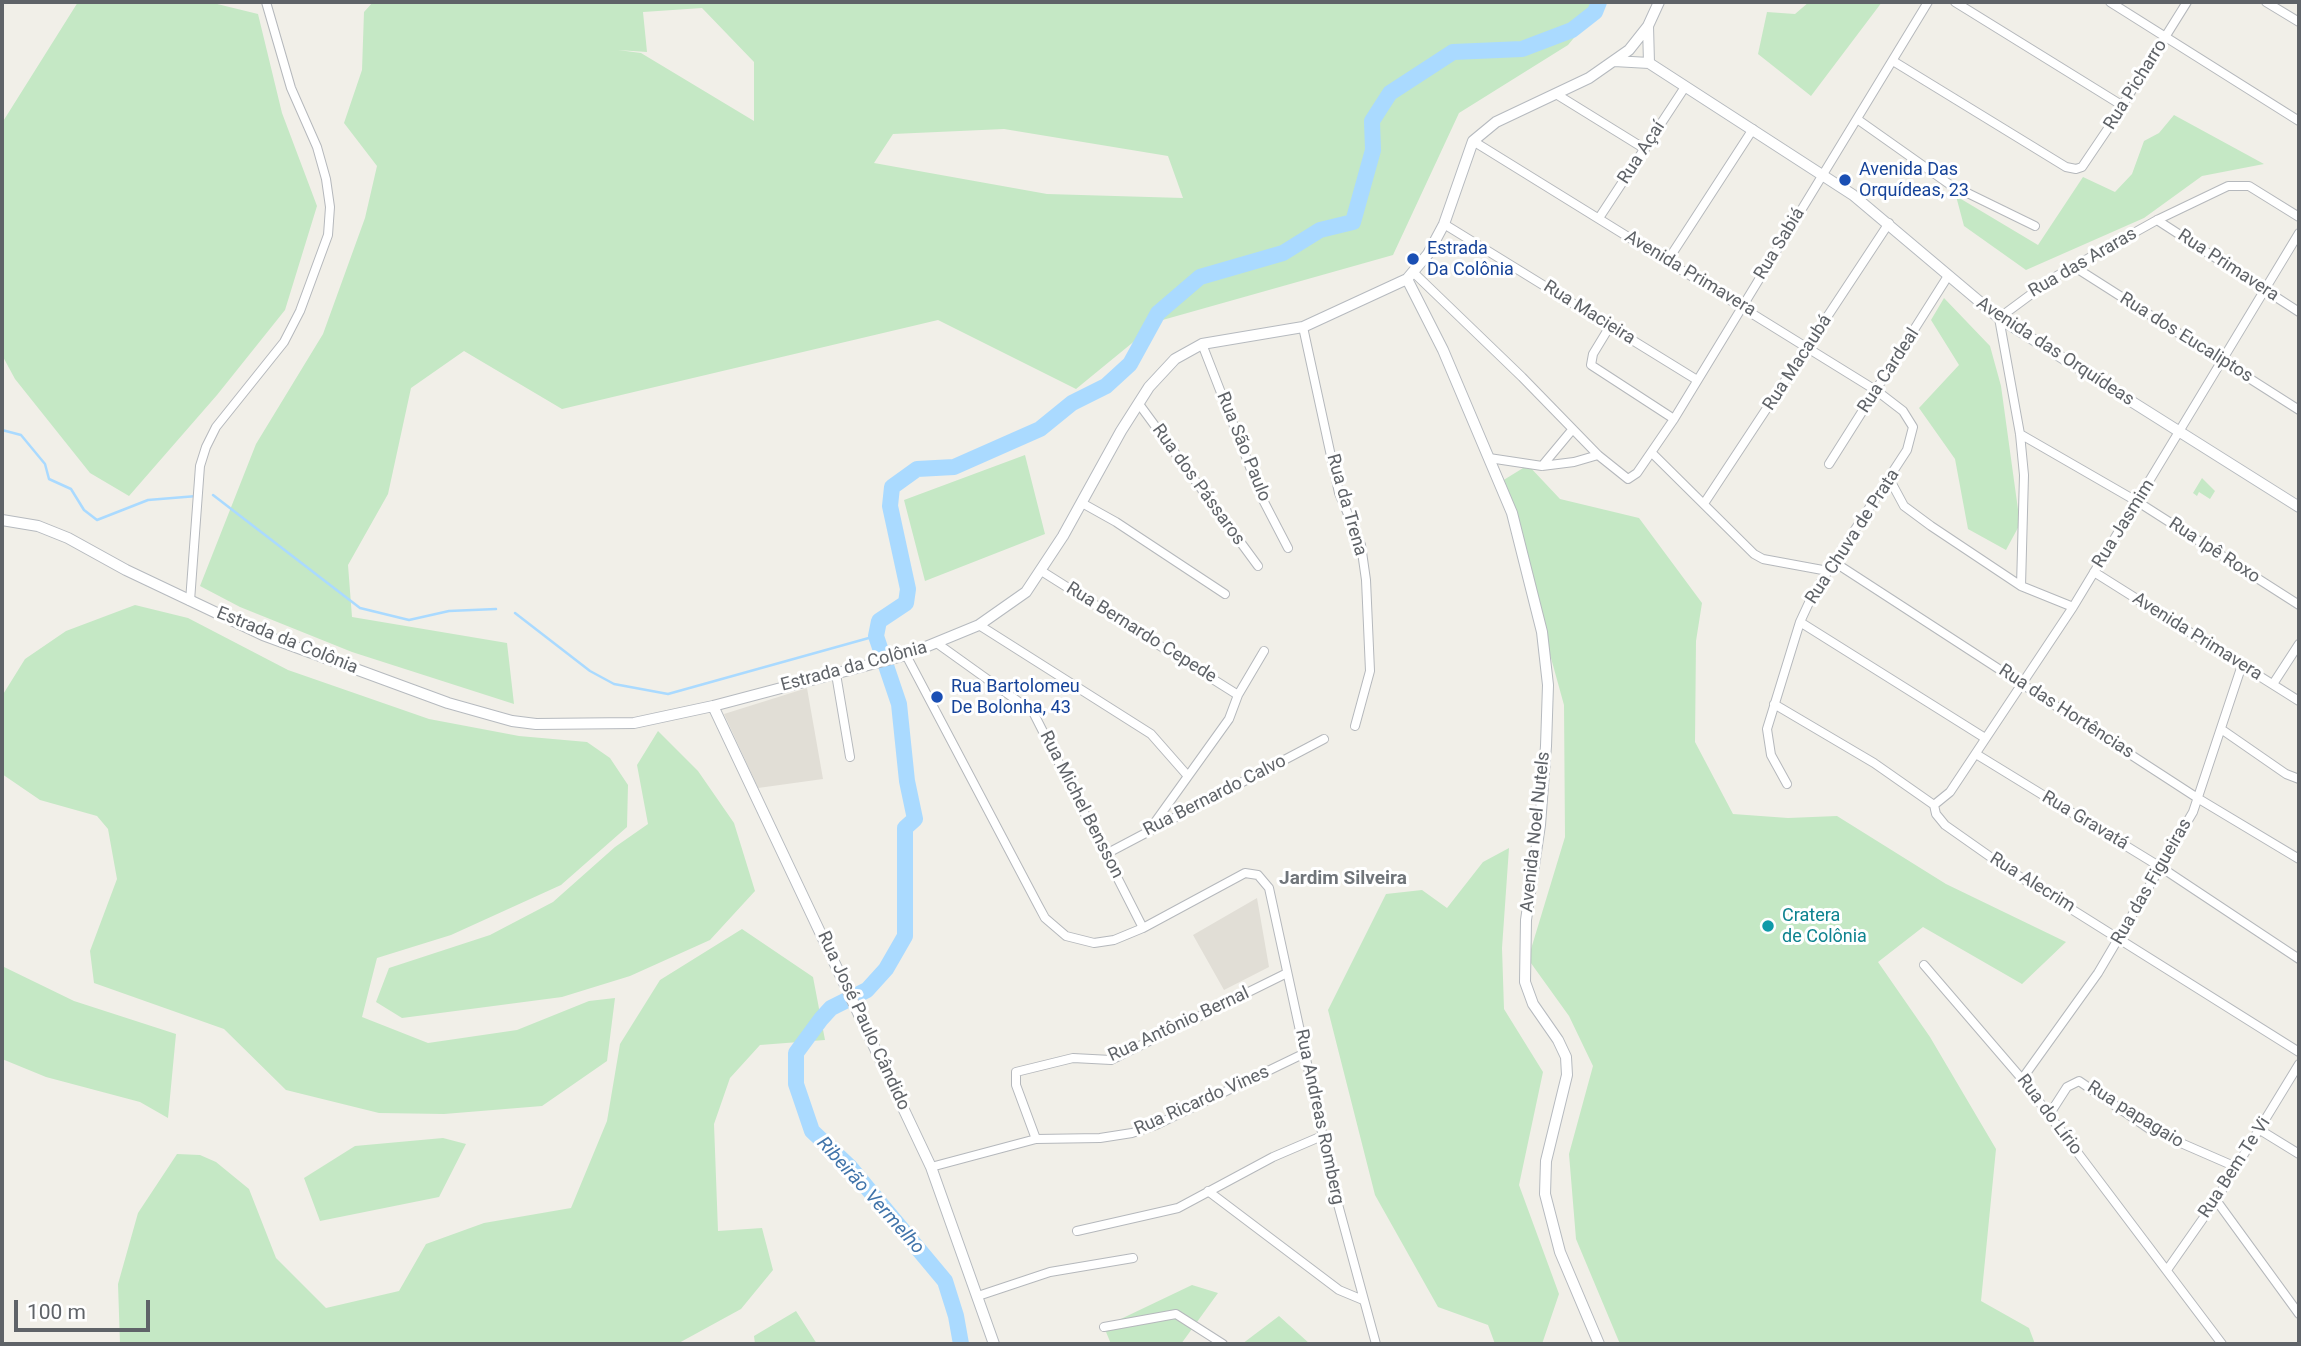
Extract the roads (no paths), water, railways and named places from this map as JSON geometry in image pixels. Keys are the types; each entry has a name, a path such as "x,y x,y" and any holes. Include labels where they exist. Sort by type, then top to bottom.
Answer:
{"street":[{"path":"190,601 200,466 206,447 216,427 284,342 300,311 328,235 330,207 326,179 317,147 284,66 266,2"},
{"path":"1489,458 1542,466 1574,462 1598,455 1522,377 1410,276 1444,224 1473,141 1496,122 1556,94 1629,50 1648,26 1659,2"},
{"name":"Rua Sabiá","path":"1598,455 1625,479 1637,473 1652,453 1928,2"},
{"path":"1955,2 2123,106"},
{"path":"2110,2 2299,121"},
{"name":"Rua Picharro","path":"1893,61 2066,167 2082,167 2188,2"},
{"path":"2266,2 2299,22"},
{"path":"1614,61 1649,63 1648,26"},
{"name":"Avenida das Orquídeas","path":"1649,63 1822,175 1889,223 1998,318 2299,508"},
{"name":"Rua Açaí","path":"1599,218 1685,87"},
{"path":"1556,94 1645,149"},
{"path":"1857,119 1949,184 2035,226"},
{"path":"1668,260 1753,130"},
{"name":"Avenida Primavera","path":"1473,141 1809,347 1903,411"},
{"name":"Rua das Araras","path":"1998,318 2025,296 2073,266 2157,220 2236,184 2255,189 2299,217"},
{"name":"Rua Primavera","path":"2157,220 2299,312"},
{"name":"Rua Macaubá","path":"1705,502 1889,223"},
{"name":"Rua Macieira","path":"1444,224 1697,380"},
{"name":"Rua Jasmim","path":"1934,805 1950,792 2073,607 2299,233"},
{"name":"Rua dos Eucaliptos","path":"2073,266 2299,410"},
{"name":"Estrada da Colônia","path":"2,520 38,526 68,538 263,635 486,716 536,724 634,723 713,706 871,665 938,644 979,625 1026,592 1043,572 1139,404 1175,359 1202,344 1303,327 1410,276"},
{"name":"Avenida Noel Nutels","path":"1410,276 1511,513 1527,569 1547,671 1540,825 1530,891 1523,961 1524,982 1533,1004 1558,1040 1567,1062 1567,1075 1546,1162 1546,1202 1560,1252 1599,1344"},
{"name":"Rua Cardeal","path":"1829,464 1948,276"},
{"path":"1998,318 2020,434 2025,527 2021,586"},
{"path":"1610,326 1593,354 1591,365 1674,419"},
{"name":"Rua da Trena","path":"1303,327 1339,493 1361,545 1366,580 1370,671 1355,726"},
{"name":"Rua São Paulo","path":"1202,344 1262,498 1288,548"},
{"name":"Rua dos Pássaros","path":"1139,404 1258,566"},
{"name":"Rua Chuva de Prata","path":"1787,784 1767,742 1774,704 1800,622 1828,571 1890,480 1913,436 1913,427 1903,411"},
{"path":"1542,466 1572,430"},
{"name":"Rua Ipê Roxo","path":"2020,434 2138,502 2299,605"},
{"path":"1652,453 1705,502 1754,554 1763,559 1828,571"},
{"path":"1890,480 1895,492 1912,513 2021,586 2073,607"},
{"path":"1082,503 1116,522 1225,594"},
{"name":"Rua das Hortências","path":"1834,562 2199,799 2299,859"},
{"name":"Rua Bernardo Cepede","path":"1043,572 1238,695"},
{"name":"Avenida Primavera","path":"2094,572 2299,701"},
{"path":"1800,622 1985,738"},
{"path":"979,625 1151,734 1187,775"},
{"name":"Rua Michel Bensson","path":"938,644 1033,712 1143,928"},
{"path":"2273,684 2299,644"},
{"path":"1152,828 1229,719 1238,695 1264,651"},
{"path":"906,655 1045,918 1066,936 1094,943 1114,940 1143,928"},
{"name":"Rua das Figueiras","path":"2022,1079 2085,993 2162,868 2199,799 2242,665"},
{"path":"836,674 850,757"},
{"name":"Rua Alecrim","path":"1774,704 1874,763 1934,805 1939,818 1976,847 2299,1052"},
{"name":"Rua José Paulo Cândido","path":"713,706 842,973 931,1167 994,1344"},
{"path":"2221,729 2286,774 2299,779"},
{"name":"Rua Bernardo Calvo","path":"1106,854 1324,739"},
{"name":"Rua Gravatá","path":"1976,754 2162,868 2299,959"},
{"name":"Rua Andreas Romberg","path":"1143,928 1245,873 1258,875 1269,888 1322,1136 1376,1344"},
{"name":"Rua do Lírio","path":"1924,965 2022,1079 2222,1344"},
{"name":"Rua Antônio Bernal","path":"1036,1139 1016,1085 1016,1072 1073,1058 1111,1060 1287,973"},
{"name":"Rua Ricardo Vines","path":"931,1167 1036,1139 1100,1138 1132,1133 1156,1125 1305,1053"},
{"name":"Rua Bem Te Vi","path":"2167,1270 2216,1200 2299,1064"},
{"name":"Rua papagaio","path":"2049,1115 2067,1087 2079,1081 2151,1130 2181,1146 2236,1167"},
{"path":"2260,1130 2299,1154"},
{"path":"1077,1231 1161,1214 1273,1157 1322,1136"},
{"path":"1208,1191 1339,1290 1363,1300"},
{"path":"2216,1200 2299,1314"},
{"path":"978,1296 1050,1272 1133,1258"},
{"path":"1104,1327 1176,1314 1223,1344"}],"waterway":[{"name":"Ribeirão Vermelho","path":"961,1344 945,1281 849,1166 812,1131 796,1084 796,1053 821,1019 831,1008 867,990 886,969 905,936 905,828 915,819 907,781 899,704 876,636 879,621 906,603 908,589 890,506 892,487 917,469 954,467 1040,429 1072,403 1106,386 1130,364 1158,313 1200,277 1283,253 1320,230 1353,222 1373,150 1372,121 1390,93 1453,52 1522,49 1572,30 1595,12 1599,2"},
{"path":"2,430 21,435 45,464 49,479 71,489 84,510 97,520 148,500 197,496"},
{"path":"213,495 360,608 409,620 449,611 496,609"},
{"path":"515,613 590,671 614,684 668,694 876,636"}],"place":[{"name":"Avenida Das Orquídeas, 23","path":"1845,180"},
{"name":"Estrada Da Colônia","path":"1413,259"},
{"name":"Rua Bartolomeu De Bolonha, 43","path":"937,697"},
{"name":"Cratera de Colônia","path":"1768,926"}],"district":[{"name":"Jardim Silveira","path":"1343,879"}]}
